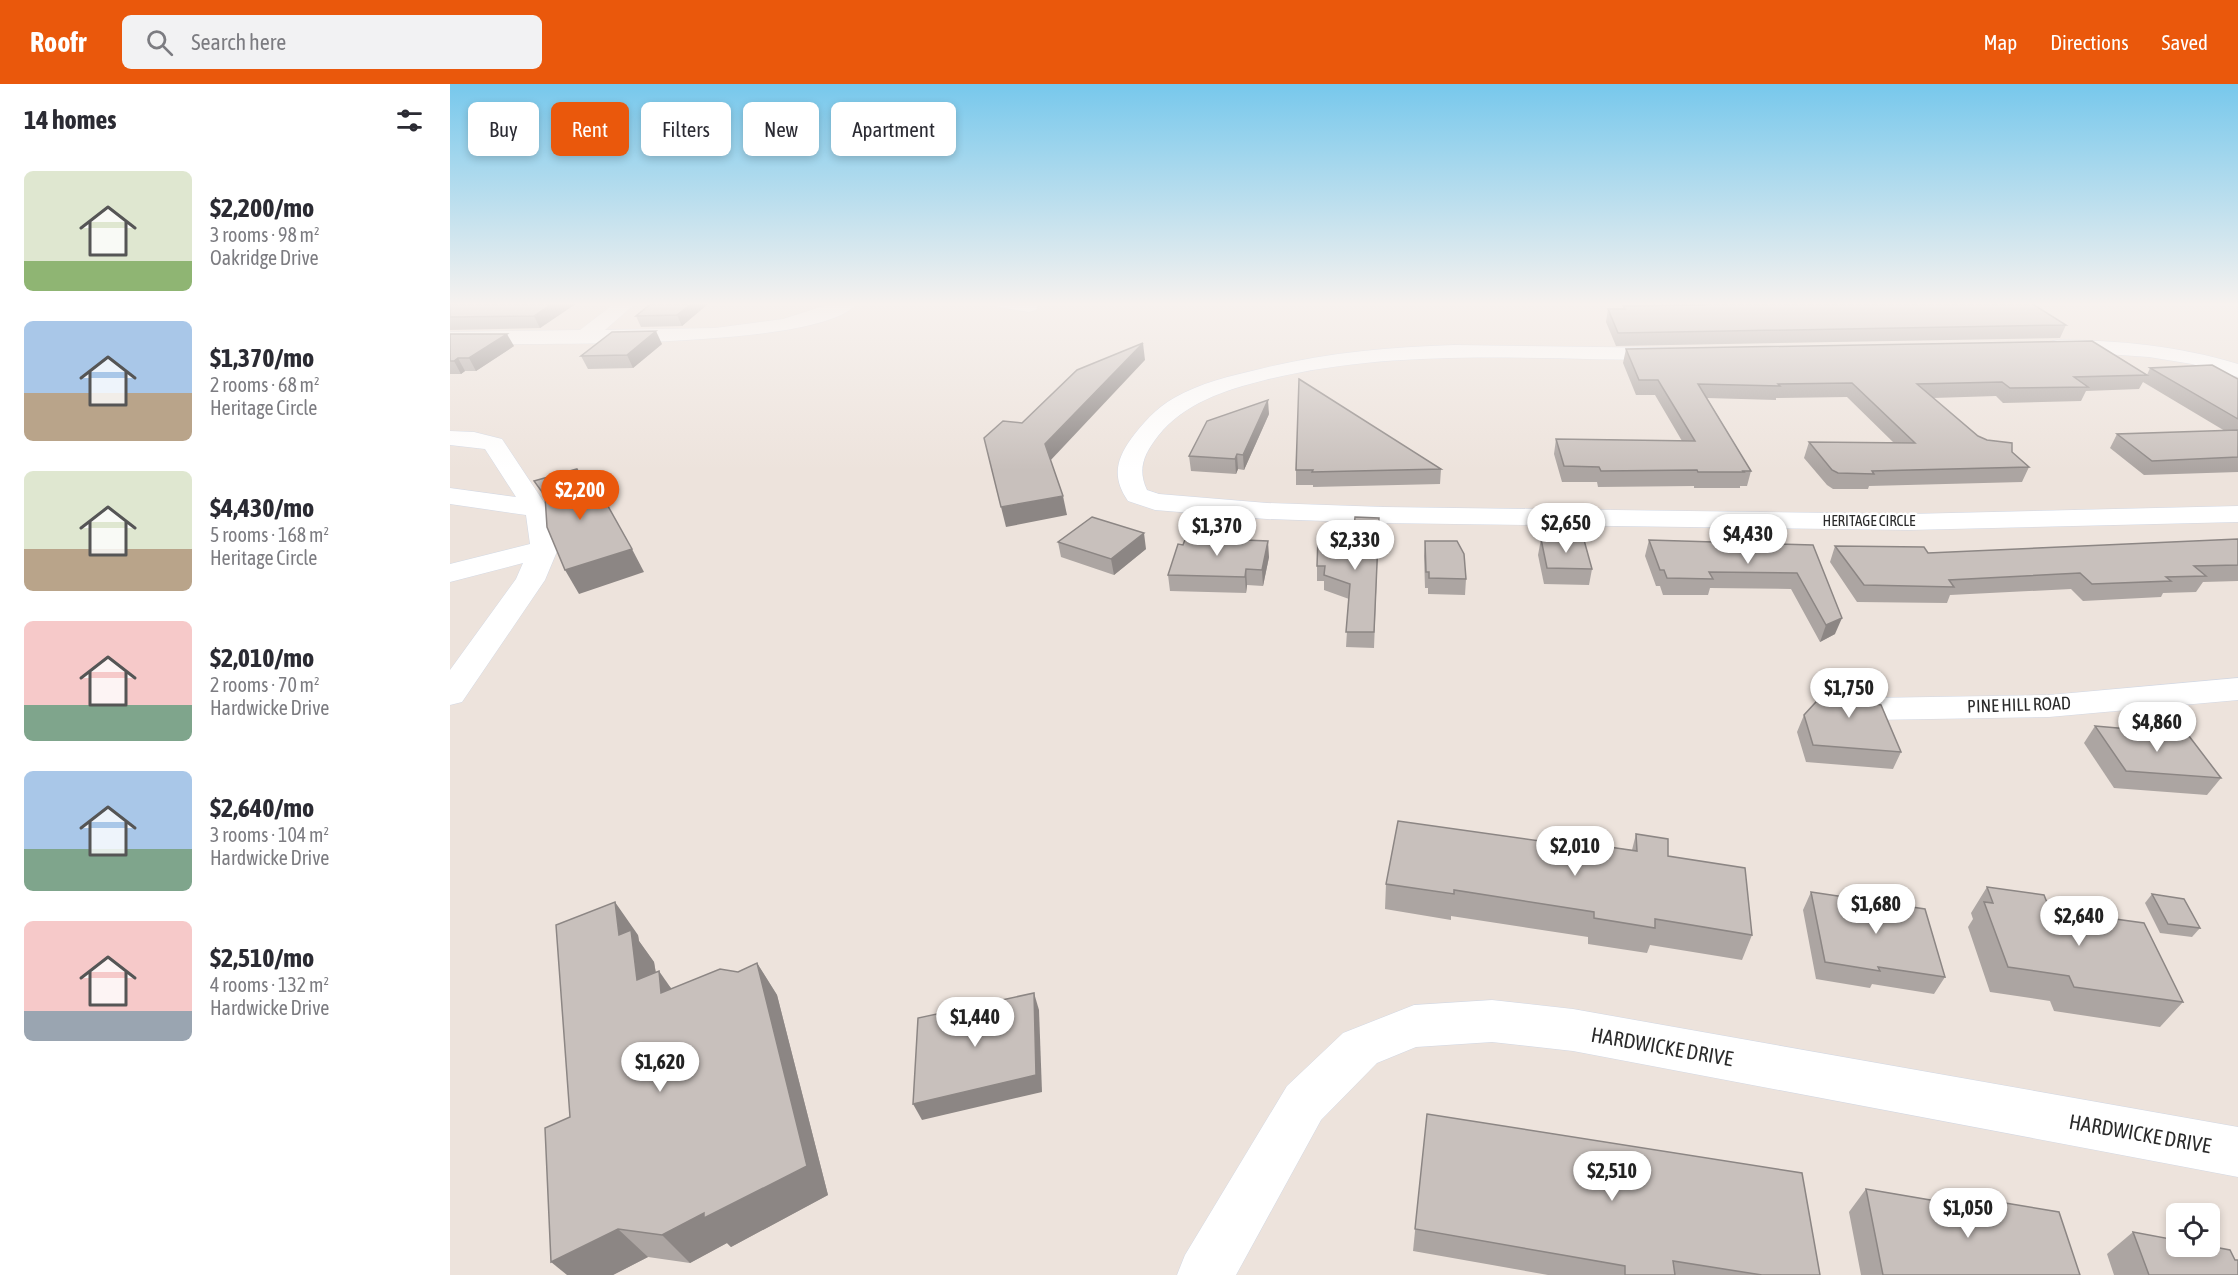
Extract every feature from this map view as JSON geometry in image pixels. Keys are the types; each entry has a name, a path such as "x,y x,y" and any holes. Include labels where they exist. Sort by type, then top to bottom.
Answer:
{"street":[{"name":"HERITAGE CIRCLE","path":"1346,359 1272,372 1206,390 1166,413 1151,427 1131,456 1127,472 1129,482 1137,495 1155,502 1267,511 1384,515 1909,522 2238,513"},
{"path":"2193,359 2238,371"},
{"path":"450,438 474,439 494,444 542,519 544,549 530,580 450,694"},
{"path":"450,496 536,508"},
{"path":"450,573 544,549"},
{"name":"PINE HILL ROAD","path":"1871,709 2049,706 2238,689"},
{"name":"HARDWICKE DRIVE","path":"1205,1275 1304,1103 1360,1048 1414,1026 1492,1021 1573,1030 2238,1152"}],"building":[{"path":"1105,359 1128,359 1045,444 1063,496 1001,507 984,438 1003,421 1022,423 1077,370"},
{"path":"1630,359 2120,359 2147,375 2074,377 2088,387 2010,388 2002,382 1917,384 1978,436 1987,440 2012,443 2012,452 2029,467 1872,471 1874,474 1838,473 1832,470 1809,442 1915,443 1852,383 1778,384 1780,386 1698,384 1751,471 1601,471 1599,467 1564,466 1556,439 1695,441 1658,380 1639,380"},
{"path":"2212,365 2238,379 2238,419 2150,368"},
{"path":"1299,379 1441,469 1312,472 1313,470 1296,470"},
{"path":"1268,400 1243,455 1237,454 1235,459 1189,456 1207,421"},
{"path":"2238,430 2238,457 2152,461 2117,434"},
{"path":"577,469 595,501 604,499 632,549 565,570 547,527 545,496 534,481"},
{"path":"1092,517 1144,533 1111,559 1058,542"},
{"path":"1355,517 1379,518 1374,632 1346,632 1350,584 1324,575 1325,566 1317,566 1318,538 1353,539"},
{"path":"1187,534 1222,535 1221,539 1268,541 1262,570 1246,569 1245,577 1168,575 1178,544 1183,545"},
{"path":"1541,539 1584,540 1592,569 1547,568"},
{"path":"2238,539 2238,565 2194,566 2206,576 2166,577 2171,581 2092,584 2080,573 1949,580 1954,587 1864,585 1835,546 1924,547 1928,553"},
{"path":"1649,540 1813,545 1842,618 1826,625 1797,573 1709,572 1713,579 1667,578 1664,570 1660,570"},
{"path":"1425,541 1457,541 1464,554 1466,579 1429,578 1429,572 1426,572"},
{"path":"1821,677 1860,679 1865,682 1859,693 1866,702 1881,705 1901,752 1813,745 1804,715 1826,691"},
{"path":"2095,726 2189,736 2221,778 2126,771"},
{"path":"1398,821 1596,849 1596,845 1637,851 1636,834 1668,839 1668,856 1745,868 1752,935 1655,919 1655,928 1594,918 1594,912 1454,890 1454,894 1386,884"},
{"path":"1987,887 2044,895 2050,910 2144,923 2183,1002 2074,987 2069,976 2008,967 1984,902 1993,903"},
{"path":"1811,892 1925,909 1945,977 1878,967 1880,971 1825,962"},
{"path":"2152,894 2184,899 2200,928 2168,924"},
{"path":"615,902 619,935 631,930 637,980 659,971 661,993 720,969 738,972 757,963 807,1166 704,1218 704,1213 662,1235 618,1229 551,1262 545,1128 570,1117 556,925"},
{"path":"1034,993 1036,1075 913,1104 918,1018"},
{"path":"1427,1114 1802,1173 1820,1275 1762,1275 1673,1261 1675,1275 1625,1275 1625,1266 1415,1229"},
{"path":"1866,1189 1995,1211 1993,1201 2059,1212 2080,1275 1883,1275"},
{"path":"2133,1232 2166,1238 2166,1257 2220,1257 2220,1248 2230,1250 2235,1260 2238,1260 2238,1275 2149,1275"}]}
